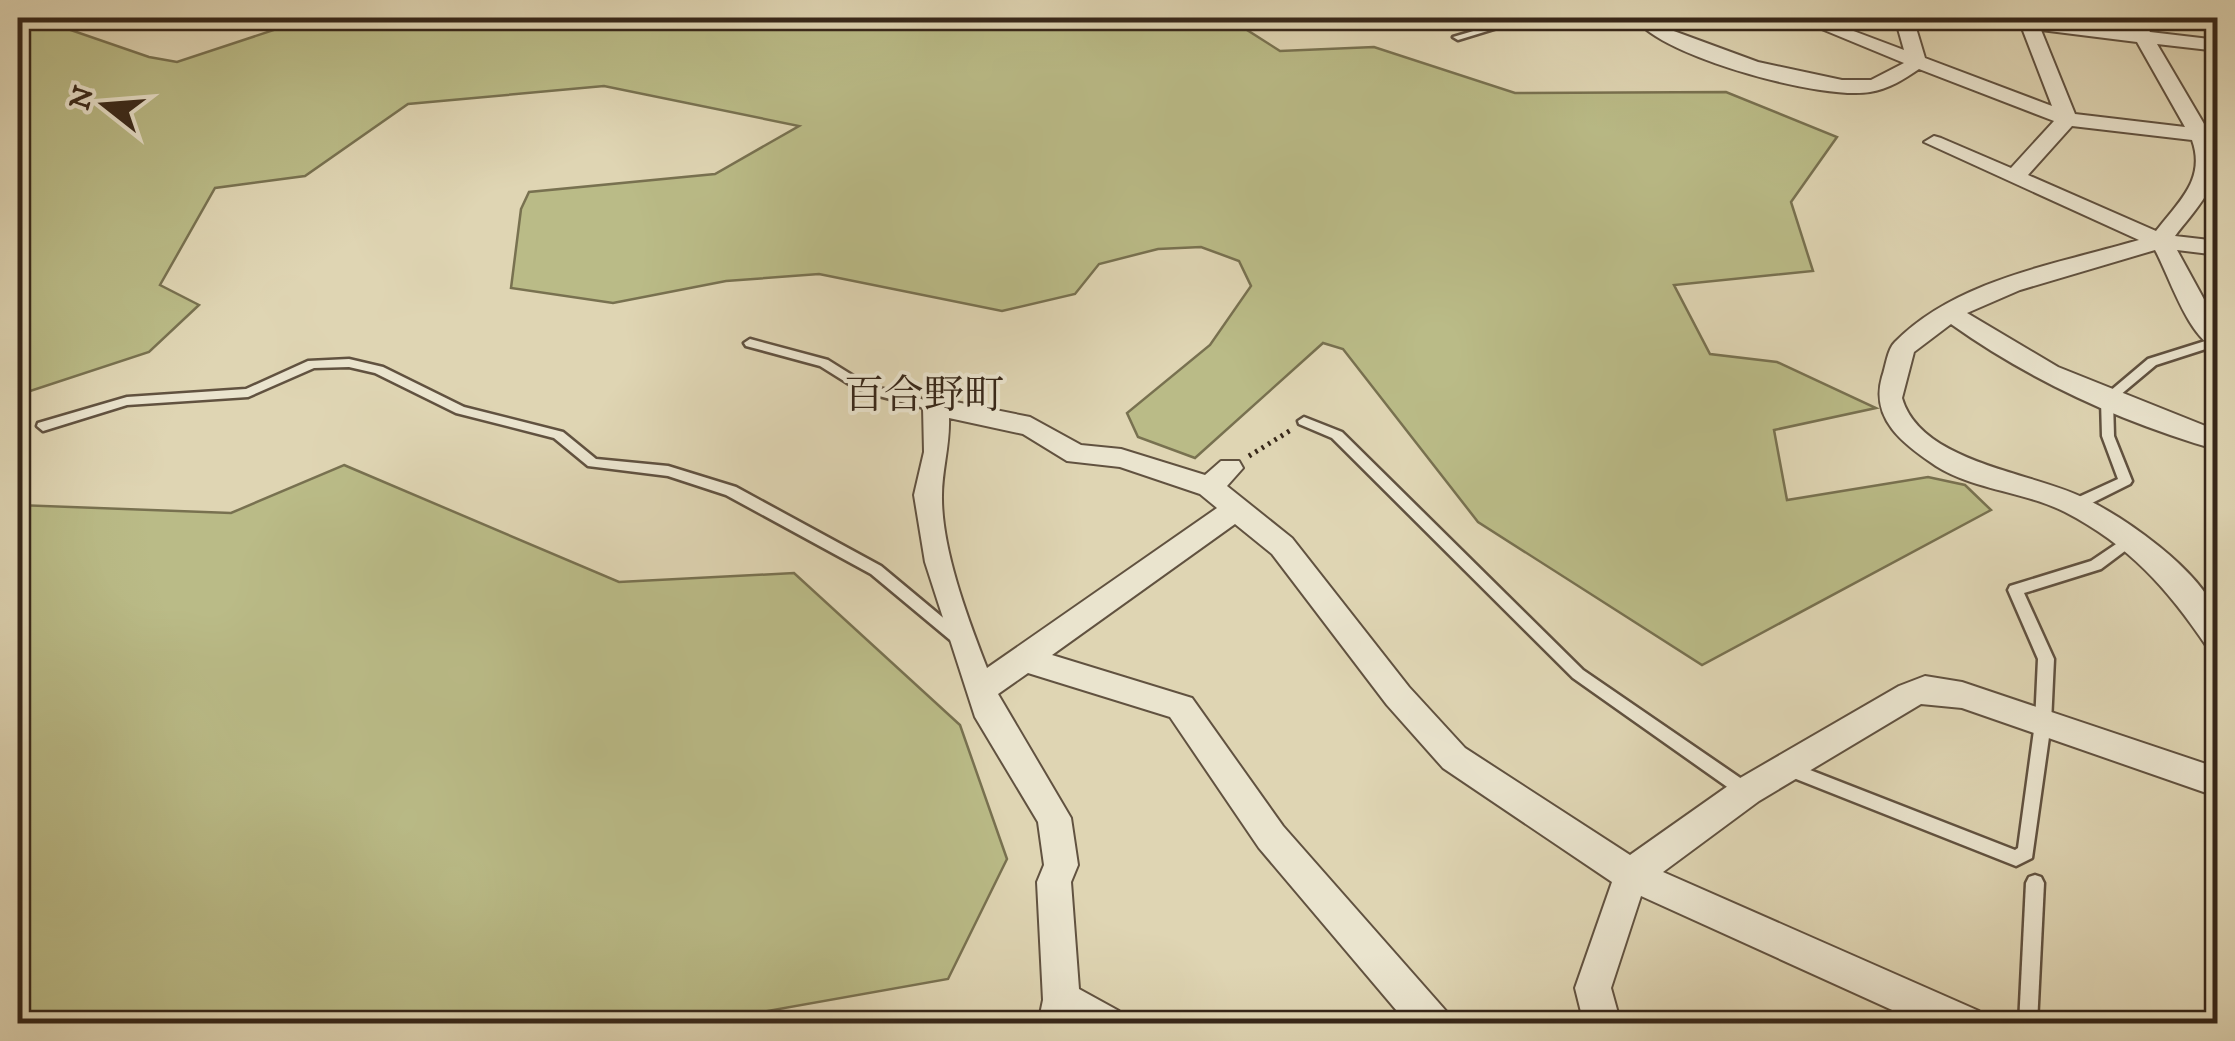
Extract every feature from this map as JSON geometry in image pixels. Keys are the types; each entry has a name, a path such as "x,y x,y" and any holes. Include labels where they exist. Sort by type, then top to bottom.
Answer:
{"street":[{"path":"1804,18 2067,119 2209,136"},
{"path":"1904,18 1917,62"},
{"path":"1984,18 2218,46"},
{"path":"2134,18 2209,136 2210,172 2160,240 2012,284 1962,305 1954,315 1902,348 1889,398 1893,412 1948,461 2075,504 2128,541 2178,579 2218,638"},
{"path":"1653,20 1662,35 1820,82 1863,88 1891,79 1917,62"},
{"path":"2029,23 2067,119"},
{"path":"2015,177 2067,119"},
{"path":"1934,142 2160,240 2218,248"},
{"path":"2160,240 2176,262 2204,328 2218,341"},
{"path":"1954,315 2002,350 2067,386 2218,440"},
{"path":"1106,1024 1059,1012 1054,882 1060,865 1054,818 991,717 962,641 939,562 928,495 937,452 936,407 1030,426 1076,454 1121,458 1220,477 1236,509 1282,546 1398,696 1454,758 1631,875 1966,1024"},
{"path":"981,689 1236,509"},
{"path":"1024,659 1181,707 1271,837 1433,1024"},
{"path":"1603,1024 1594,988 1631,875 1746,791 1925,689 1962,695 2218,783"}],"lane":[{"path":"1458,37 1526,18"},
{"path":"1612,18 1653,20"},
{"path":"2075,504 2125,481 2108,436 2107,400 2152,362 2218,341"},
{"path":"750,343 824,364 864,388 936,407"},
{"path":"43,426 127,401 248,392 312,364 349,363 379,370 460,410 558,434 593,463 668,471 731,491 876,570 962,641"},
{"path":"1304,421 1337,435 1578,674 1746,791"},
{"path":"1787,768 2016,858 2026,852 2043,723 2046,658 2015,590 2096,564 2128,541"},
{"path":"2028,1024 2035,883"}],"path":[{"path":"1220,477 1304,421"}],"green space":[{"path":"18,18 36,18 149,57 177,62 310,18 1238,18 1244,28 1280,51 1374,47 1515,93 1726,92 1837,137 1791,202 1813,271 1674,285 1710,354 1777,362 1876,408 1774,430 1787,500 1928,477 1965,485 1991,510 1702,665 1478,522 1343,349 1323,343 1195,458 1138,437 1127,413 1210,345 1251,286 1239,261 1201,247 1158,249 1099,264 1075,294 1002,311 819,274 726,281 613,303 511,288 521,209 529,192 715,174 799,126 604,86 408,104 305,176 215,188 160,285 199,305 149,352 18,395"},
{"path":"1363,18 1562,18 1453,29"},
{"path":"344,465 619,582 794,573 960,725 1007,859 948,979 734,1017 732,1024 18,1023 18,505 231,513"}],"district":[{"name":"百合野町","path":"924,397"}]}
